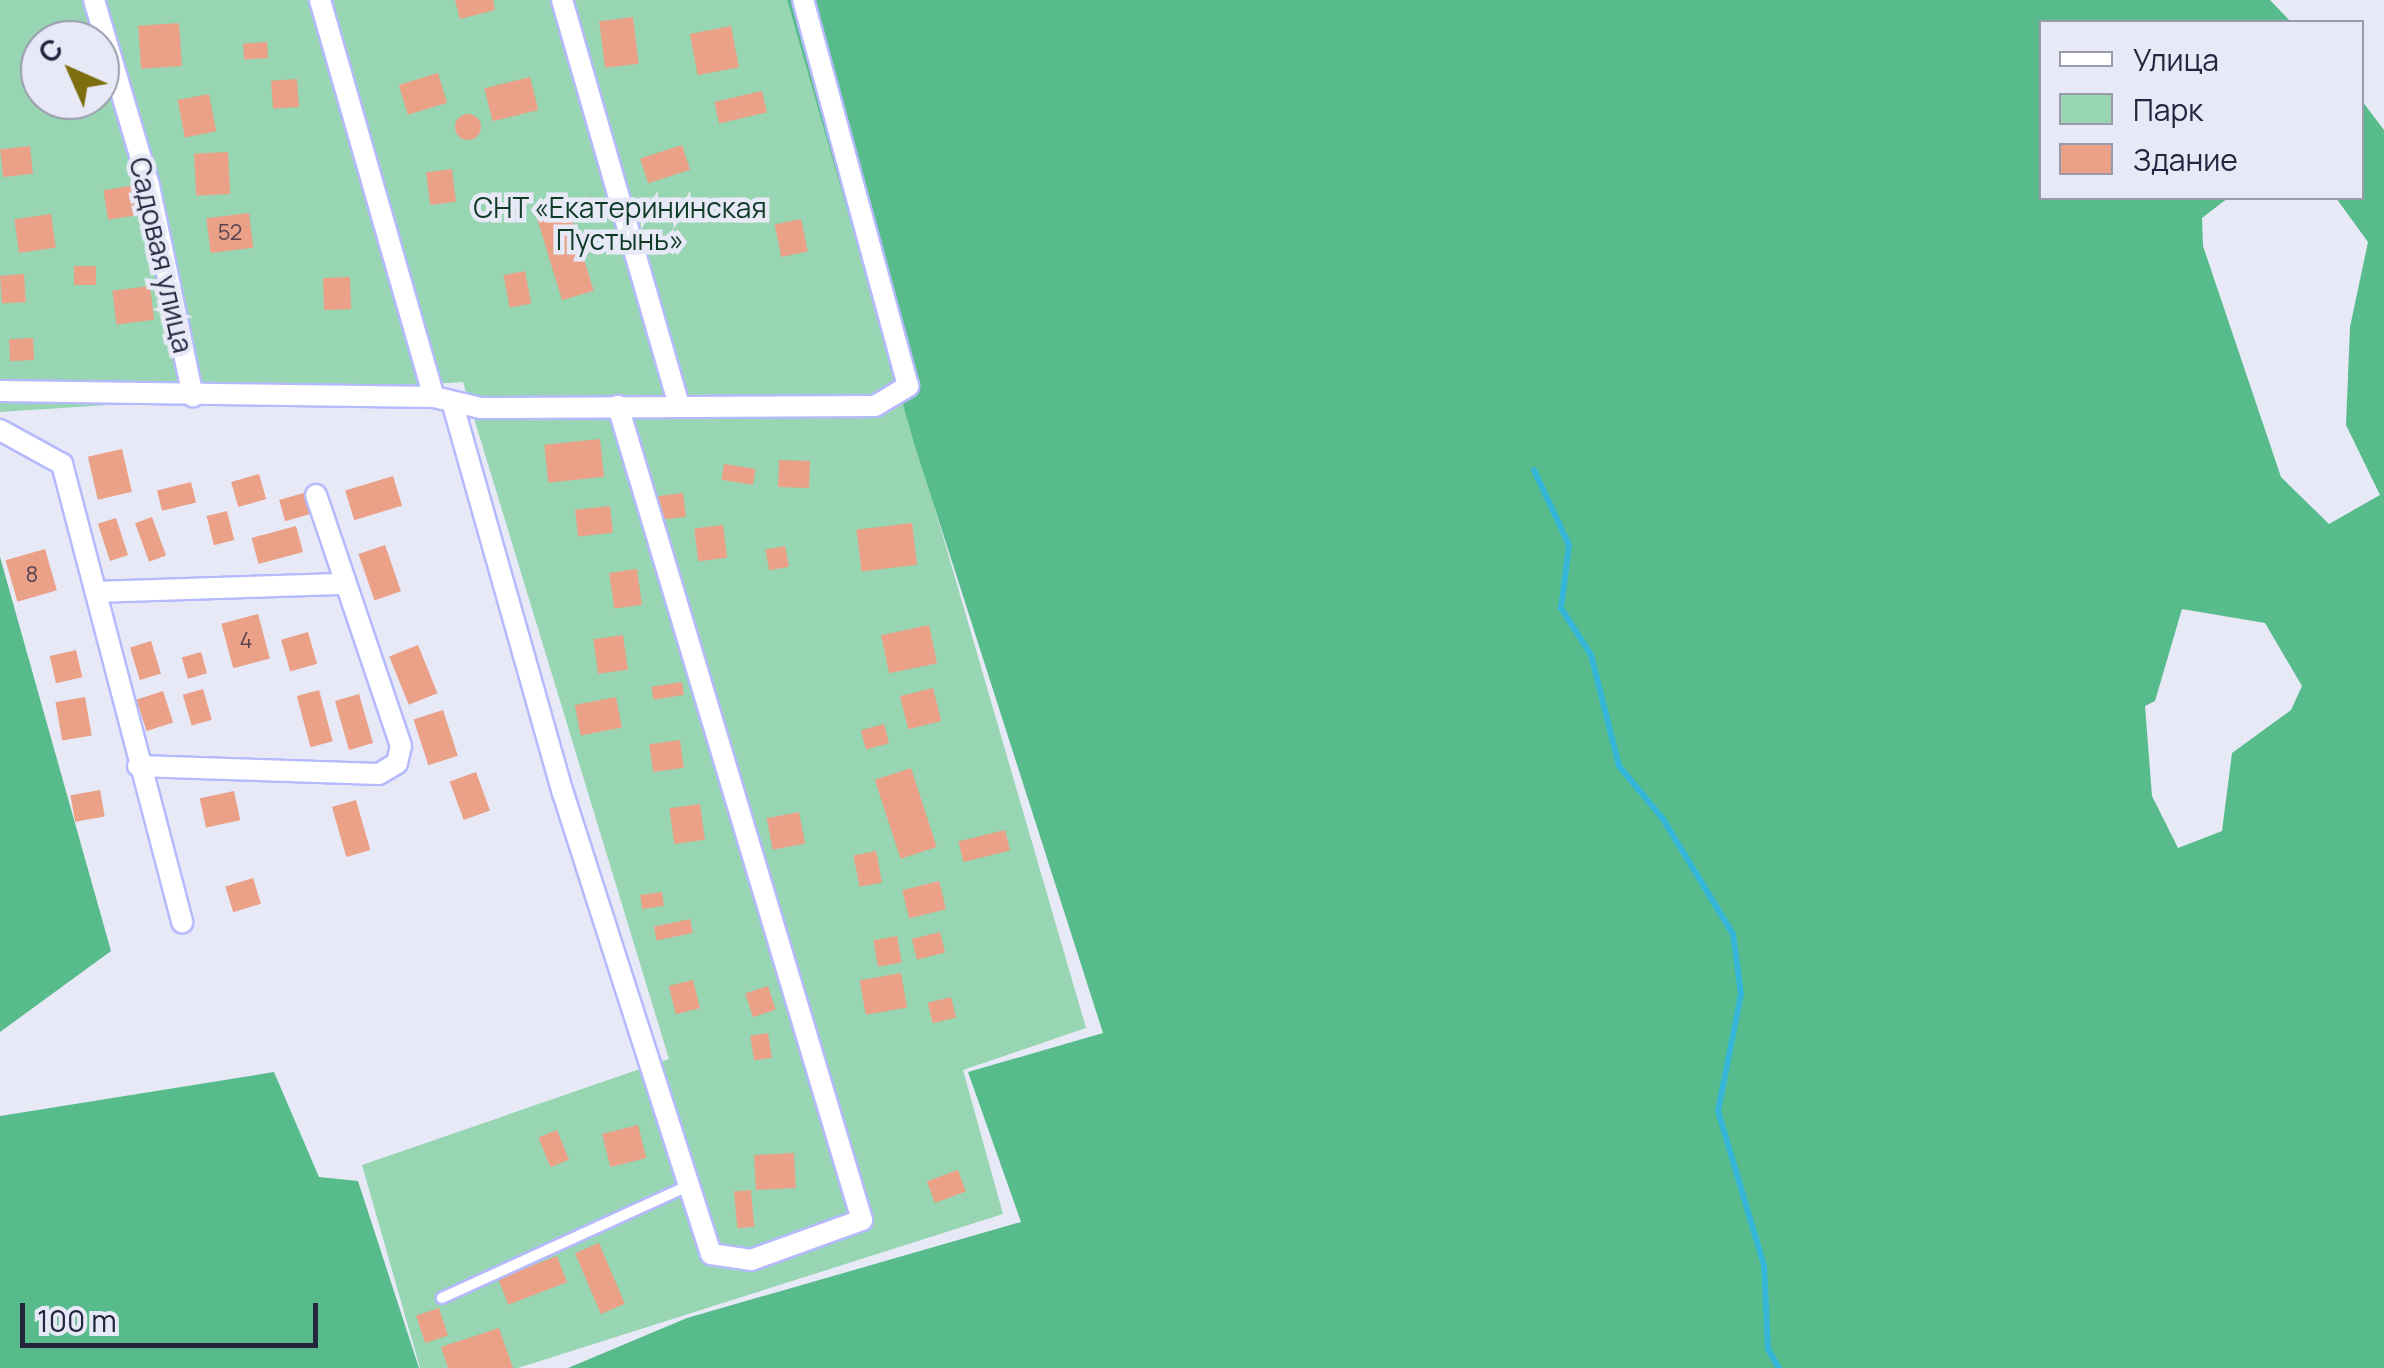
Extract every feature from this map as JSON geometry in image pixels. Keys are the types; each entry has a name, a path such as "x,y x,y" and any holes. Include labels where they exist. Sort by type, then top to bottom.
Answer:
{"street":[{"name":"Садовая улица","path":"94,0 149,186 193,396"},
{"path":"320,0 563,793 693,1183 712,1254 750,1260 862,1220 618,406"},
{"path":"562,0 678,402"},
{"path":"0,391 618,406 678,402 875,406 908,386 803,0"},
{"path":"0,430 62,464 182,923"},
{"path":"138,766 379,774 397,762 401,746 316,495"},
{"path":"97,592 344,584"}],"lane":[{"path":"442,1298 693,1183"}],"green space":[{"name":"СНТ «Екатерининская Пустынь»","path":"0,0 787,0 1086,1028 963,1070 1003,1214 518,1368 420,1368 362,1165 669,1059 463,382 0,412"},
{"path":"787,0 2270,0 2289,20 2039,20 2039,200 2225,200 2202,218 2203,246 2281,477 2329,524 2380,495 2346,425 2350,327 2368,242 2337,200 2364,200 2364,104 2384,130 2384,1368 568,1368 687,1318 1021,1222 968,1072 1103,1033 914,443","holes":["2182,609 2265,623 2302,686 2291,710 2232,753 2222,831 2178,848 2152,796 2145,706 2155,701"]},
{"path":"0,557 111,951 0,1032"},
{"path":"274,1072 319,1177 358,1181 419,1368 0,1368 0,1116"}],"building":[{"path":"455,0 493,0 495,10 460,19"},
{"path":"633,17 639,64 605,68 599,21"},
{"path":"179,23 182,66 141,69 138,26"},
{"path":"731,26 739,67 698,75 690,34"},
{"path":"267,42 268,58 244,60 243,44"},
{"path":"438,73 447,103 408,115 399,85"},
{"path":"530,77 538,110 493,121 484,88"},
{"path":"297,79 299,107 273,109 271,81"},
{"path":"762,91 767,112 719,123 714,102"},
{"path":"209,94 216,131 185,137 178,100"},
{"path":"468,114 477,118 481,127 477,136 468,140 459,136 455,127 459,118"},
{"path":"682,145 690,170 648,183 640,159"},
{"path":"30,146 33,174 3,177 0,149"},
{"path":"228,152 230,194 196,196 194,154"},
{"path":"452,169 456,202 430,205 426,172"},
{"path":"136,185 141,215 108,220 103,190"},
{"path":"565,197 594,291 562,300 533,207"},
{"path":"249,213 253,248 211,253 206,218"},
{"path":"51,214 56,248 19,253 14,219"},
{"path":"801,219 808,251 781,257 775,225"},
{"path":"74,266 96,266 96,285 74,285"},
{"path":"525,271 531,303 510,308 503,275"},
{"path":"24,274 26,302 2,304 0,276"},
{"path":"350,277 351,309 324,310 323,278"},
{"path":"150,286 154,320 116,324 112,291"},
{"path":"33,338 34,360 10,361 9,339"},
{"path":"600,439 604,477 548,483 544,445"},
{"path":"122,449 132,492 98,500 88,457"},
{"path":"779,460 810,461 809,488 778,487"},
{"path":"724,464 756,469 753,485 721,480"},
{"path":"259,474 266,499 238,507 231,482"},
{"path":"393,476 402,506 354,520 345,491"},
{"path":"191,482 196,502 162,511 157,490"},
{"path":"307,492 313,513 285,521 279,500"},
{"path":"683,493 686,517 660,520 657,496"},
{"path":"610,506 613,533 578,537 575,510"},
{"path":"227,511 234,540 214,545 207,516"},
{"path":"152,517 166,556 149,562 135,523"},
{"path":"116,518 128,555 110,561 98,524"},
{"path":"912,523 917,565 862,572 856,530"},
{"path":"723,525 727,558 698,561 694,529"},
{"path":"296,526 303,552 259,564 252,538"},
{"path":"385,545 401,591 374,600 359,554"},
{"path":"785,546 789,567 769,570 765,550"},
{"path":"45,549 57,590 17,602 6,560"},
{"path":"637,569 642,605 614,609 609,573"},
{"path":"258,614 270,658 233,668 221,624"},
{"path":"929,625 937,663 889,673 881,635"},
{"path":"308,632 317,664 290,671 281,640"},
{"path":"623,635 628,670 598,674 593,639"},
{"path":"151,641 161,674 140,680 130,647"},
{"path":"418,645 437,693 409,705 389,657"},
{"path":"76,650 82,677 56,683 50,656"},
{"path":"201,652 207,673 188,679 182,658"},
{"path":"682,682 684,695 653,700 651,687"},
{"path":"933,688 941,721 908,729 900,696"},
{"path":"203,689 212,720 192,726 183,695"},
{"path":"319,690 333,741 311,747 297,696"},
{"path":"163,691 173,722 147,731 136,700"},
{"path":"359,694 373,743 349,750 335,701"},
{"path":"85,697 92,735 62,741 55,702"},
{"path":"616,697 622,727 581,735 575,705"},
{"path":"443,710 458,756 428,765 414,720"},
{"path":"884,724 889,743 866,750 861,730"},
{"path":"680,740 684,768 653,772 649,744"},
{"path":"911,768 937,847 901,859 875,780"},
{"path":"476,772 490,811 464,820 450,782"},
{"path":"100,790 105,817 75,822 70,795"},
{"path":"234,791 240,820 206,828 200,798"},
{"path":"356,800 370,850 346,857 332,807"},
{"path":"700,804 705,840 674,844 669,808"},
{"path":"799,812 805,843 773,850 767,818"},
{"path":"1005,830 1010,850 964,862 958,842"},
{"path":"876,851 882,882 860,887 853,855"},
{"path":"253,878 261,904 233,912 225,886"},
{"path":"939,881 946,909 909,918 902,890"},
{"path":"662,892 664,906 642,909 640,895"},
{"path":"690,919 693,933 657,940 654,927"},
{"path":"940,932 945,952 917,959 912,939"},
{"path":"897,936 902,963 878,967 873,940"},
{"path":"901,973 907,1007 866,1015 860,980"},
{"path":"693,980 700,1008 676,1014 669,986"},
{"path":"768,986 776,1010 753,1017 745,993"},
{"path":"951,997 956,1017 933,1023 928,1003"},
{"path":"768,1033 772,1058 754,1061 750,1036"},
{"path":"638,1125 646,1158 610,1167 602,1134"},
{"path":"557,1130 569,1160 550,1167 538,1137"},
{"path":"794,1153 796,1188 756,1190 754,1155"},
{"path":"958,1170 966,1192 935,1203 927,1181"},
{"path":"751,1190 754,1227 737,1228 734,1191"},
{"path":"599,1243 625,1304 601,1314 575,1253"},
{"path":"557,1256 567,1282 508,1305 498,1279"},
{"path":"439,1308 448,1336 425,1343 416,1315"},
{"path":"499,1328 513,1368 448,1368 441,1347"}],"waterway":[{"path":"1534,470 1569,545 1561,608 1591,655 1619,766 1663,819 1733,934 1741,994 1718,1111 1764,1265 1768,1349 1779,1368"}]}
